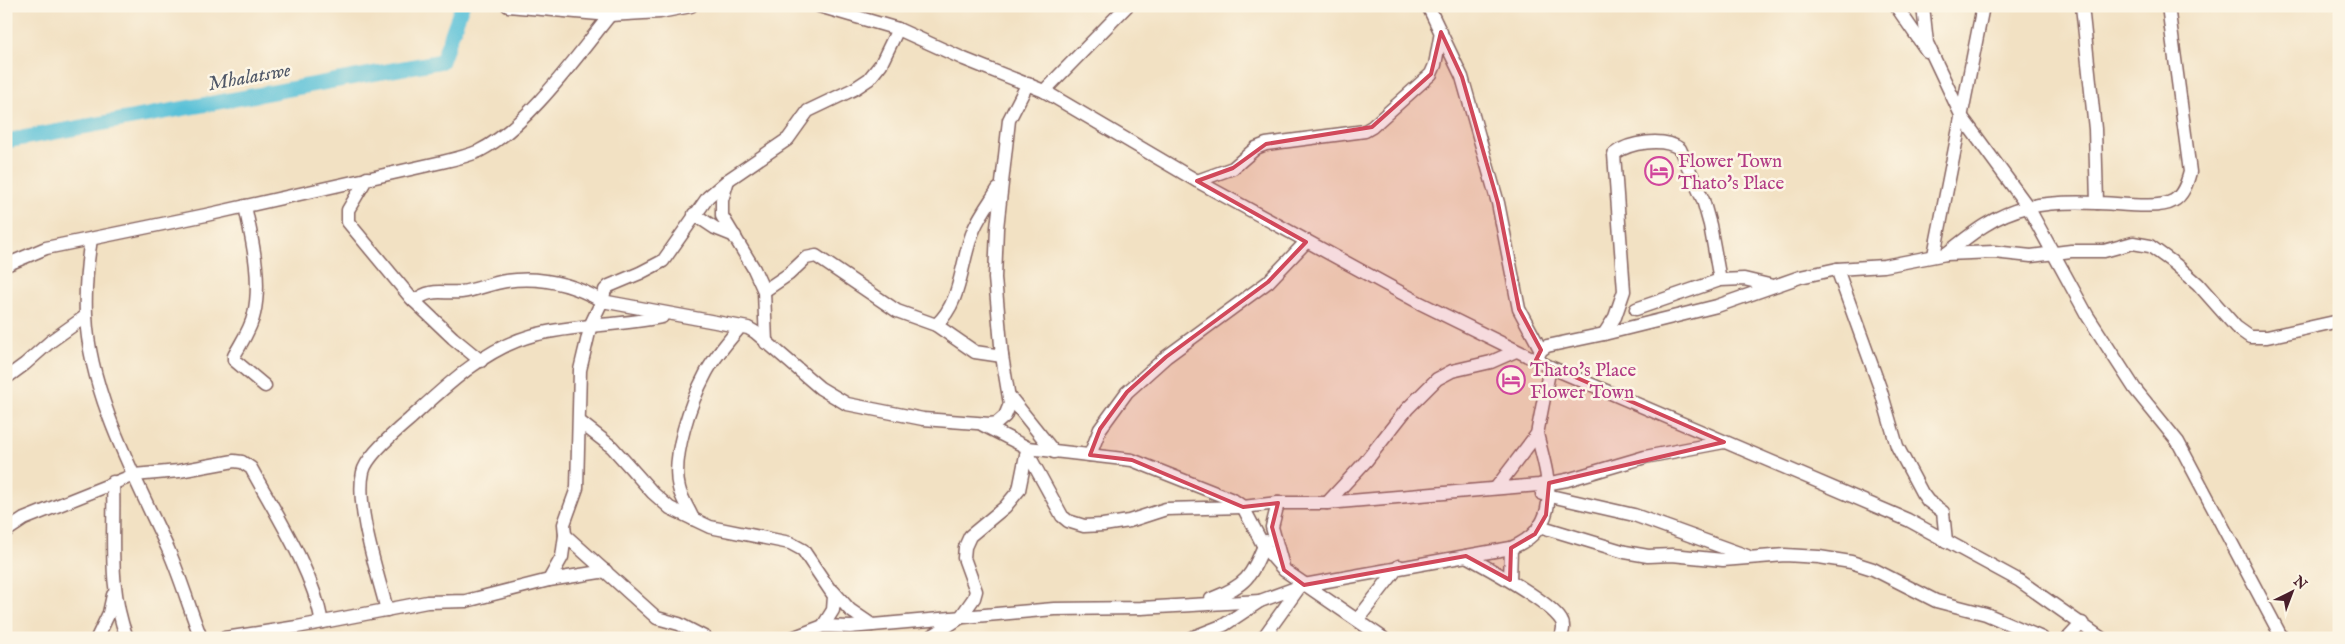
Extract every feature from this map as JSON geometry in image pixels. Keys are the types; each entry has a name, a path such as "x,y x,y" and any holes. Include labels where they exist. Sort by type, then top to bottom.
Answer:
{"street":[{"path":"508,6 610,15 660,12 691,6"},
{"path":"819,6 862,12 964,59 1044,90 1197,181 1306,242 1420,303 1516,351 1539,355 1555,343 1604,334 1717,306 1774,286 1837,269 1884,266 1940,255 1994,252 2026,256 2110,251 2133,243 2150,246 2175,264 2198,284 2236,327 2250,337 2267,337 2339,321"},
{"path":"1044,90 1127,6"},
{"path":"1428,6 1462,77 1498,203 1519,309 1539,355 1550,368 1908,520 2020,580 2101,638"},
{"path":"1896,6 1913,33 1938,65"},
{"path":"1923,6 1927,43 1962,117 2028,207 2087,315 2135,389 2178,442 2282,638"},
{"path":"1940,255 1962,117 1983,6"},
{"path":"2082,6 2095,129 2096,203"},
{"path":"1940,255 1979,227 2028,207 2051,203 2096,203 2139,206 2171,203 2177,199 2188,182 2190,172 2168,6"},
{"path":"6,265 46,248 245,206 462,157 479,151 499,139 543,97 610,15"},
{"path":"549,580 562,557 565,534 564,524 577,488 580,370 591,324 602,301 604,290 663,261 694,214 708,197 728,180 788,138 808,111 854,89 869,79 881,64 898,29"},
{"path":"1197,181 1233,168 1256,148 1266,144 1365,131 1372,127 1431,74 1435,65 1442,32"},
{"path":"414,301 431,292 460,292 506,281 534,280 561,282 602,301 740,327 755,332 820,388 847,404 923,419 981,424 997,423 1005,416 1010,397 1002,356 995,278 1000,185 1009,120 1028,83"},
{"path":"1604,334 1615,317 1624,291 1617,188 1613,160 1614,154 1619,150 1646,144 1665,143 1680,148 1703,200 1710,225 1720,280"},
{"path":"367,178 348,210 348,222 414,301 453,338 481,361"},
{"path":"728,180 722,200 722,216 735,236 764,292 766,343"},
{"path":"936,325 947,316 960,282 974,229 1000,185"},
{"path":"245,206 255,257 256,297 250,328 234,356 234,360 265,386"},
{"path":"694,214 716,228 735,236"},
{"path":"91,239 87,265 86,316 98,384 152,518 168,549 201,638"},
{"path":"1090,456 1100,429 1128,392 1166,357 1268,282 1306,242"},
{"path":"764,292 789,274 806,258 814,256 839,270 897,311 936,325 975,352 1002,356"},
{"path":"1837,269 1880,388 1897,446 1922,493 1928,501 1943,512 1946,541"},
{"path":"1636,309 1720,280 1744,279 1774,286"},
{"path":"1624,291 1636,309 1651,323"},
{"path":"387,610 365,523 362,473 370,458 398,429 460,374 510,344 535,335 591,324 636,322 669,315"},
{"path":"6,378 25,364 51,340 86,316"},
{"path":"693,519 679,490 677,480 680,449 693,403 706,373 740,327"},
{"path":"1327,503 1366,461 1407,409 1436,379 1452,372 1491,362 1516,351"},
{"path":"1496,488 1536,434 1550,368"},
{"path":"1010,397 1054,452"},
{"path":"580,422 612,447 653,493 670,508 710,527 797,546 850,610 872,625"},
{"path":"981,424 1027,450 1132,460 1162,474 1220,494 1243,507 1264,547 1284,570 1302,585 1358,619 1383,638"},
{"path":"1191,638 1224,625 1260,601 1302,585 1363,575 1399,566 1511,548 1525,542 1535,534 1546,515 1548,496 1549,483 1536,434"},
{"path":"1027,450 1062,516 1068,521 1084,526 1129,522 1166,509 1243,507 1278,503 1327,503 1549,483 1567,480 1646,458 1724,442"},
{"path":"929,638 960,618 974,598 976,591 964,558 965,547 970,536 1004,508 1019,490 1027,450"},
{"path":"6,531 24,519 134,475 179,471 234,461 246,464 251,468 307,572 317,597 322,622"},
{"path":"113,482 112,554 114,593 127,638"},
{"path":"1516,486 1548,496 1634,515 1749,557"},
{"path":"1199,604 1241,585 1252,574 1272,527 1278,503"},
{"path":"1540,526 1625,552 1648,556 1672,555 1723,560 1749,557 1819,557 1851,562 1873,569 1936,601 1986,614 2042,638"},
{"path":"1272,527 1284,570"},
{"path":"565,534 657,618 679,624 706,638"},
{"path":"1510,580 1511,548"},
{"path":"1466,556 1510,580 1553,611 1562,620 1564,630 1560,638"},
{"path":"1358,619 1399,566"},
{"path":"225,638 427,602 466,601 549,580 606,571"},
{"path":"1263,638 1302,585"},
{"path":"824,626 834,606 833,591"},
{"path":"97,638 109,613 114,593"},
{"path":"792,638 824,626 857,632 872,625 1054,609 1141,608 1260,601"},
{"path":"2068,638 2082,623"}],"highlighted area":[{"path":"1441,32 1462,77 1498,203 1519,309 1541,350 1536,360 1724,442 1549,483 1546,515 1535,534 1511,548 1510,580 1466,556 1304,585 1284,570 1272,527 1278,503 1243,507 1132,460 1090,455 1100,429 1127,392 1166,357 1268,282 1306,242 1197,181 1233,168 1266,144 1372,127 1431,74"}],"waterway":[{"name":"Mhalatswe","path":"6,141 442,61 462,6"}],"place":[{"name":"Flower Town Thato's Place","path":"1659,171"},
{"name":"Thato's Place Flower Town","path":"1511,380"}]}
